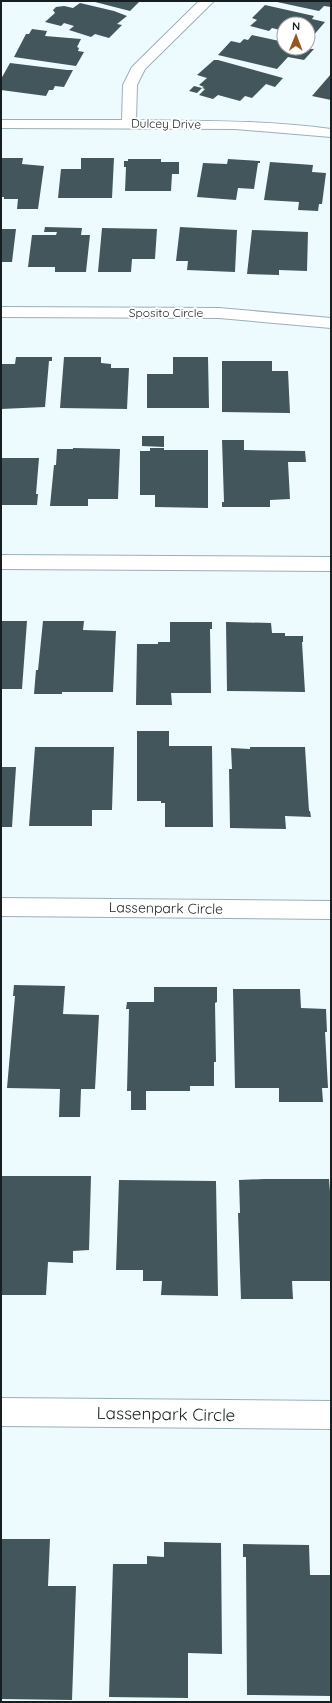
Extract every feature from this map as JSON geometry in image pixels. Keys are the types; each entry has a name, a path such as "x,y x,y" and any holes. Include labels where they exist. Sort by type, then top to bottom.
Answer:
{"street":[{"path":"129,123 130,85 140,67 206,1"},
{"name":"Dulcey Drive","path":"1,124 129,123 235,125 331,133"},
{"name":"Sposito Circle","path":"1,312 219,313 331,323"},
{"path":"1,562 331,564"},
{"name":"Lassenpark Circle","path":"1,907 331,910"},
{"name":"Lassenpark Circle","path":"1,1412 331,1415"}],"building":[{"path":"96,1 140,1 130,11 95,2"},
{"path":"331,1 331,7 324,6 319,11 277,2"},
{"path":"80,3 114,11 127,16 117,24 122,25 109,38 95,34 91,37 69,30 74,26 64,23 61,26 45,22 55,13 53,10 56,7 64,6 73,8"},
{"path":"265,5 314,16 276,16 276,29 272,28 269,31 250,26 257,20 252,18"},
{"path":"316,20 325,22 316,32"},
{"path":"32,29 47,31 45,36 81,39 77,47 79,48 78,51 84,52 76,66 14,57 26,34 29,34"},
{"path":"252,35 276,40 276,56 308,56 304,60 288,57 277,69 218,55 231,41 240,43 244,39 248,40"},
{"path":"214,60 283,78 275,87 266,84 252,98 245,96 240,101 218,95 213,99 199,95 205,89 199,85 207,78 197,75"},
{"path":"10,63 73,70 64,87 55,86 53,90 49,90 46,96 1,90 1,79"},
{"path":"331,74 331,100 312,96"},
{"path":"194,86 202,88 197,93 189,91"},
{"path":"1,158 23,158 22,164 44,166 38,209 17,209 18,199 4,199 4,197 1,197"},
{"path":"81,158 114,158 112,198 58,198 61,169 81,169"},
{"path":"128,159 161,159 161,162 179,162 179,174 172,174 171,191 125,191 126,167 124,167 124,161 128,161"},
{"path":"228,159 260,161 260,163 258,163 254,189 238,188 236,200 197,197 203,163 227,164"},
{"path":"270,162 313,165 312,172 326,173 322,204 319,204 318,211 298,210 299,202 264,200"},
{"path":"45,227 82,228 81,235 90,235 86,272 55,272 55,267 28,267 32,235 56,235 57,232 44,232"},
{"path":"180,227 237,230 235,272 187,270 188,261 176,261"},
{"path":"102,228 157,229 155,259 132,259 131,272 98,272"},
{"path":"1,229 16,229 12,262 1,262"},
{"path":"252,230 308,232 307,271 279,270 279,275 247,274"},
{"path":"16,357 52,357 52,361 49,361 45,407 1,409 1,364 15,364"},
{"path":"64,357 101,357 101,363 111,364 111,368 129,368 127,409 60,408"},
{"path":"173,357 208,357 209,408 147,408 147,374 173,374"},
{"path":"222,361 272,361 272,371 288,371 290,413 222,412"},
{"path":"142,436 164,436 164,447 142,446"},
{"path":"222,440 244,440 244,450 305,451 306,462 288,462 290,499 270,500 270,507 222,507 222,502 224,502"},
{"path":"150,448 164,448 164,450 208,450 208,508 155,507 155,495 140,495 140,451 150,451"},
{"path":"57,449 120,449 118,499 88,499 88,506 50,506"},
{"path":"1,458 39,458 36,494 38,494 37,505 1,505"},
{"path":"1,621 27,621 22,689 1,689"},
{"path":"43,621 84,621 83,630 116,631 113,692 62,692 62,694 34,694"},
{"path":"170,622 212,622 212,629 210,629 211,693 171,693 172,705 136,705 137,644 158,644 158,642 170,642"},
{"path":"226,622 271,623 272,633 285,633 285,636 303,636 302,642 305,692 227,691"},
{"path":"137,731 169,731 169,746 212,746 213,827 165,827 165,803 161,803 161,801 137,801"},
{"path":"35,747 114,747 112,810 92,810 92,826 29,826"},
{"path":"250,747 305,747 309,811 311,817 285,816 286,829 230,828 229,769 232,769 231,748 250,749"},
{"path":"1,767 16,767 12,827 1,827"},
{"path":"14,985 65,986 63,1014 99,1015 95,1089 81,1089 80,1117 59,1117 60,1089 7,1088 15,996 13,996"},
{"path":"154,987 217,987 217,1002 215,1003 216,1062 214,1062 214,1086 190,1086 190,1091 146,1091 146,1110 131,1110 131,1091 127,1091 129,1009 126,1009 127,1002 154,1002"},
{"path":"233,989 300,989 301,1008 326,1009 327,1032 325,1032 328,1088 322,1088 323,1102 279,1102 279,1088 235,1088"},
{"path":"2,1176 91,1176 89,1250 73,1251 73,1263 48,1262 46,1295 1,1295"},
{"path":"329,1179 331,1205 331,1281 292,1281 293,1299 241,1299 238,1213 240,1213 239,1180"},
{"path":"119,1180 216,1181 218,1296 161,1295 162,1281 143,1281 143,1270 116,1270"},
{"path":"1,1539 50,1539 48,1586 76,1586 72,1700 1,1699"},
{"path":"164,1542 221,1543 222,1654 188,1653 188,1698 109,1697 113,1564 147,1564 147,1556 164,1557"},
{"path":"243,1544 309,1545 310,1575 331,1575 331,1696 247,1695 246,1557 243,1557"}]}
